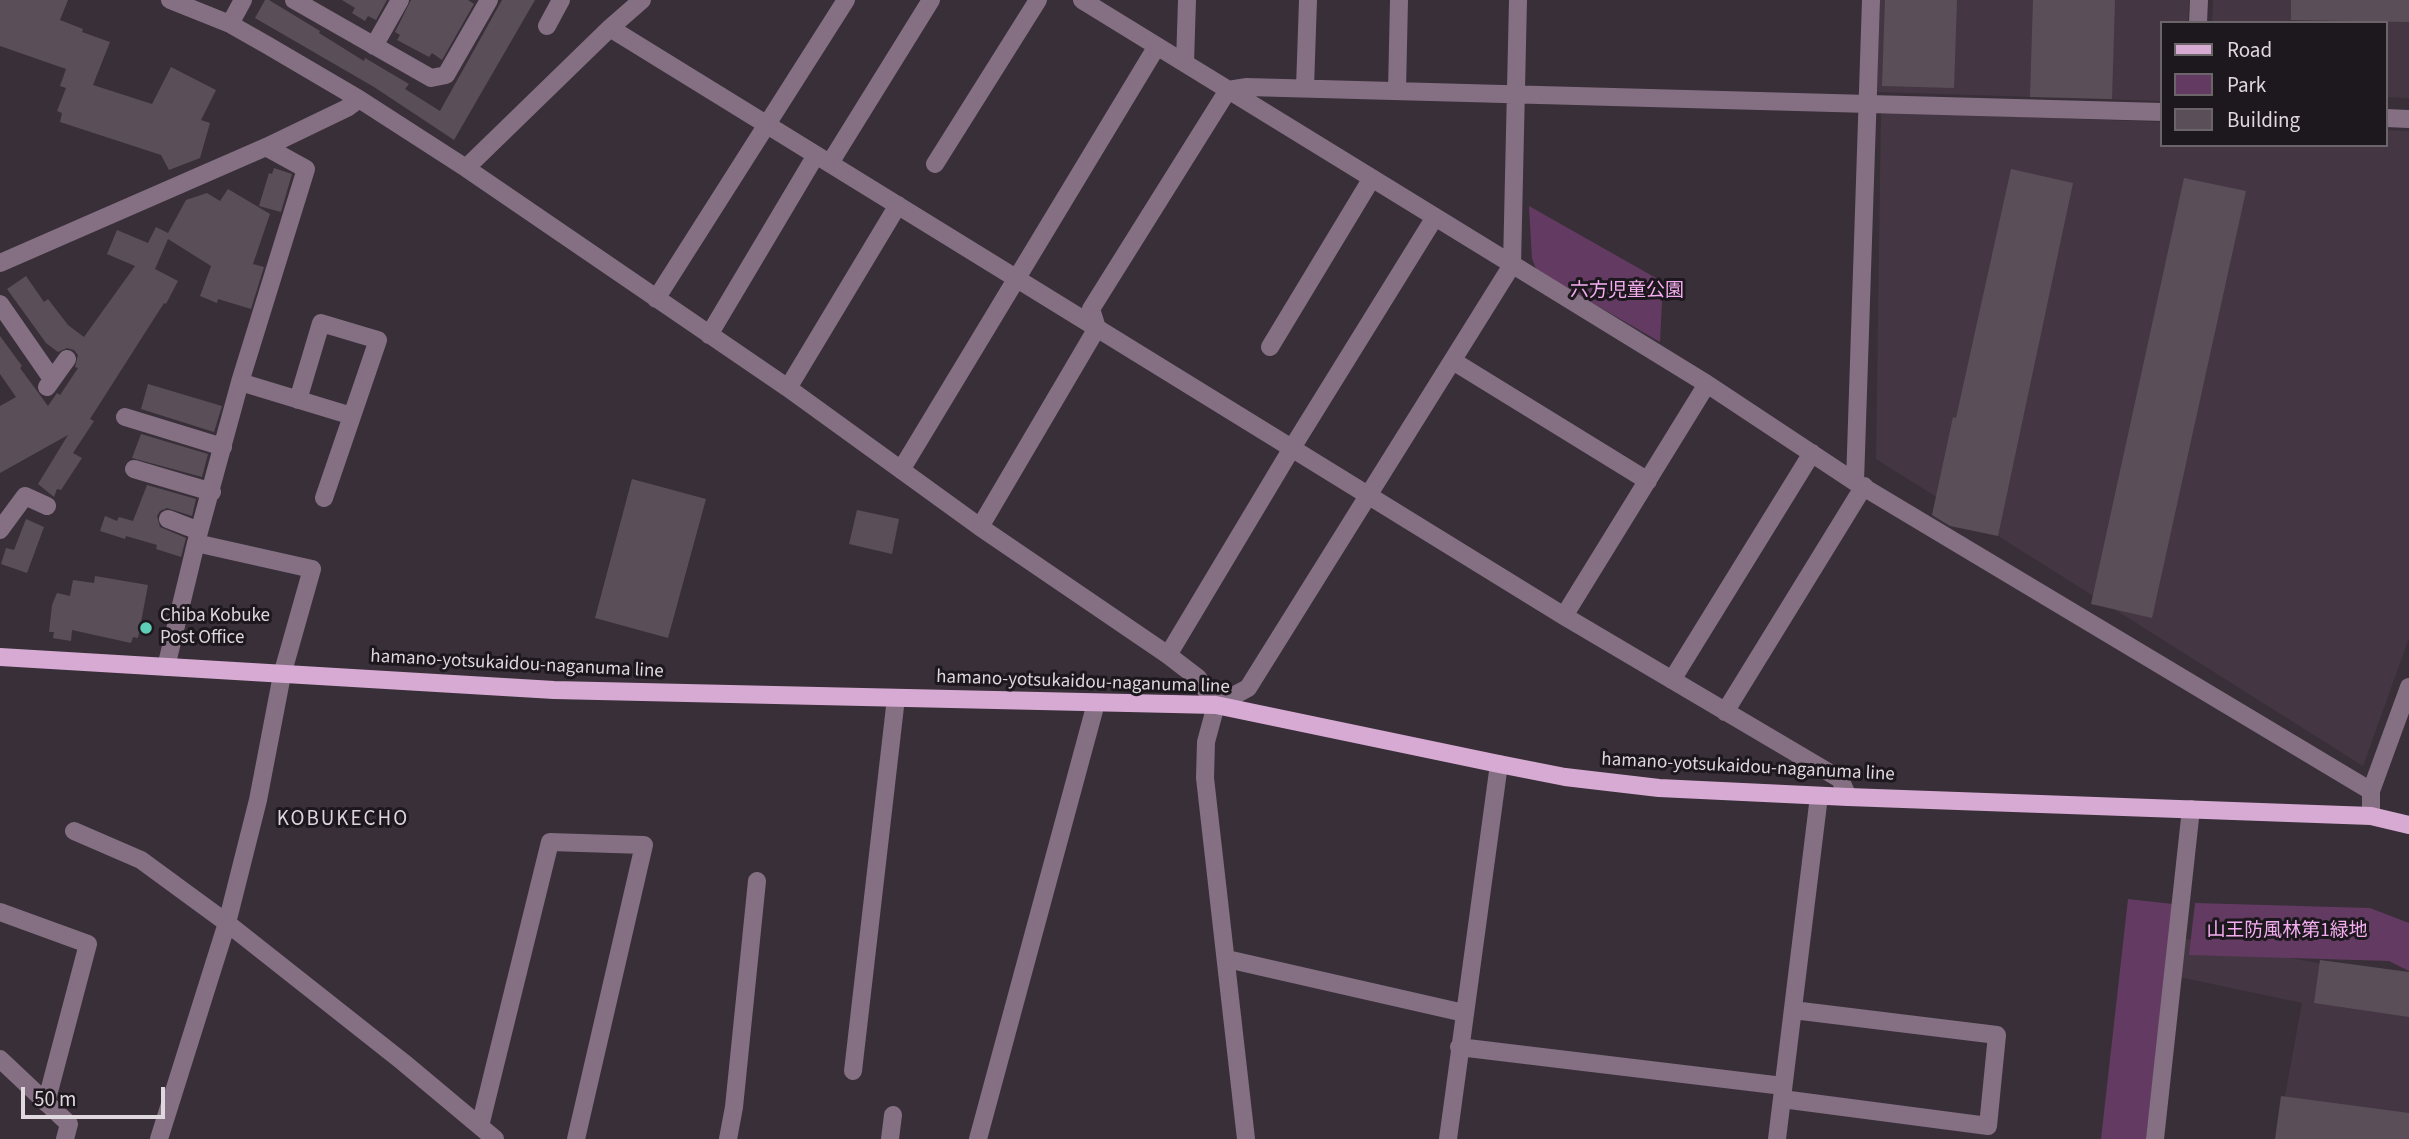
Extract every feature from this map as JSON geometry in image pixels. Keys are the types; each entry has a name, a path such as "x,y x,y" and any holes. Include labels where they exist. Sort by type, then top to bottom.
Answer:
{"main road":[{"name":"hamano-yotsukaidou-naganuma line","path":"0,657 554,691 1216,705 1565,777 1659,788 2371,816 2409,825"}],"street":[{"path":"170,0 230,24 359,99 466,168 788,388 980,527 1168,654 1198,678 1216,705"},
{"path":"230,24 243,0"},
{"path":"294,0 431,78 446,75 489,0"},
{"path":"374,46 400,0"},
{"path":"547,26 561,0"},
{"path":"466,168 610,27 642,0"},
{"path":"656,299 846,0"},
{"path":"709,335 823,159 931,0"},
{"path":"935,164 1038,0"},
{"path":"1082,0 1707,384 1860,484 2371,791"},
{"path":"1185,63 1187,0"},
{"path":"1306,88 1308,0"},
{"path":"1397,91 1399,0"},
{"path":"1246,1139 1205,769 1206,742 1216,705 1248,688 1513,265 1518,0"},
{"path":"1725,712 1860,484 1871,0"},
{"path":"2198,21 2199,0"},
{"path":"610,27 1564,616 1840,779 1848,797"},
{"path":"901,470 1157,46"},
{"path":"980,527 1097,328 1091,309 1228,90 1247,87 1306,88 2160,113"},
{"path":"0,263 266,147 347,108 359,99"},
{"path":"2388,118 2409,119"},
{"path":"166,667 240,382 306,169 266,147"},
{"path":"1270,347 1372,178"},
{"path":"788,388 898,205"},
{"path":"1168,654 1435,217"},
{"path":"0,304 50,383 67,359"},
{"path":"298,400 321,323 378,340 324,498"},
{"path":"1452,361 1647,481"},
{"path":"240,382 352,416"},
{"path":"1564,616 1707,384"},
{"path":"125,418 223,447"},
{"path":"1672,680 1812,453"},
{"path":"134,469 212,492"},
{"path":"0,530 25,496 47,506"},
{"path":"159,1139 227,923 258,800 282,675 312,569 198,537 167,519"},
{"path":"2371,816 2371,791 2409,687"},
{"path":"853,1071 896,698"},
{"path":"978,1139 1096,703"},
{"path":"1448,1139 1499,764"},
{"path":"1777,1139 1819,796"},
{"path":"2155,1139 2191,809"},
{"path":"74,831 141,860 227,923 403,1062 495,1139"},
{"path":"480,1126 550,842 644,845 576,1139"},
{"path":"728,1139 734,1107 757,881"},
{"path":"0,912 88,944 47,1103"},
{"path":"1227,959 1464,1013"},
{"path":"1460,1047 1782,1092 1988,1126 1997,1035 1793,1010"},
{"path":"0,1059 69,1124 65,1139"},
{"path":"890,1139 893,1115"}],"shaded area":[{"path":"1880,0 2189,0 2188,21 2160,21 2160,101 1877,92"},
{"path":"2213,0 2409,0 2409,98 2388,97 2388,21 2212,21"},
{"path":"1881,112 2160,122 2160,147 2388,147 2388,130 2409,131 2409,638 2363,766 1876,459"},
{"path":"2182,938 2409,980 2409,1139 2277,1139 2302,1003 2179,977"}],"green space":[{"name":"六方児童公園","path":"1529,206 1663,282 1660,342 1537,271 1532,259"},
{"path":"2128,899 2173,904 2146,1139 2101,1139"},
{"name":"山王防風林第1緑地","path":"2195,903 2370,908 2409,923 2409,971 2389,961 2189,955"}],"building":[{"path":"0,0 68,0 60,20 83,29 82,32 110,42 93,85 152,104 171,67 216,90 201,120 210,123 200,158 169,170 161,155 60,122 62,113 57,111 66,88 60,86 66,69 0,46"},
{"path":"265,0 320,31 319,33 364,61 365,58 409,84 405,89 440,111 502,0 535,0 454,140 374,87 255,18"},
{"path":"342,0 387,0 376,20 368,16 365,21 352,13 355,8"},
{"path":"411,0 468,0 474,4 442,60 432,53 429,57 397,40 400,35 395,32"},
{"path":"1885,0 1957,0 1954,88 1882,86"},
{"path":"2033,0 2115,0 2112,99 2030,97"},
{"path":"2291,0 2409,0 2409,22 2291,20"},
{"path":"274,168 292,174 281,212 259,206 269,173 272,174"},
{"path":"2011,169 2073,183 1998,536 1950,526 1932,515"},
{"path":"2184,178 2246,191 2152,618 2091,604"},
{"path":"228,189 270,214 253,264 264,267 251,309 218,299 217,303 200,296 211,266 168,239 155,269 178,281 166,304 164,303 90,419 94,421 73,453 82,458 61,490 57,489 54,497 38,484 68,435 0,473 0,406 16,397 0,374 0,336 48,406 57,393 60,395 78,368 75,367 78,355 74,350 67,348 58,352 46,343 7,289 26,276 44,302 48,299 68,325 84,337 135,266 107,254 117,230 148,243 156,227 168,233 186,200 207,193 220,201"},
{"path":"148,384 222,406 214,432 141,409"},
{"path":"141,434 208,454 202,477 132,458"},
{"path":"632,479 706,499 668,638 595,618"},
{"path":"147,485 196,499 192,516 167,508 157,516 160,527 186,538 181,557 156,549 157,545 100,531 105,516 117,521 119,517 133,521"},
{"path":"857,510 899,519 892,554 849,544"},
{"path":"26,519 44,527 27,573 1,564 6,548 14,550"},
{"path":"95,576 148,585 138,638 133,637 131,643 72,630 71,641 53,638 54,632 49,632 52,605 57,593 70,596 73,580 94,583"},
{"path":"2320,960 2409,972 2409,1017 2314,1003"},
{"path":"2281,1096 2409,1113 2409,1139 2275,1139"}],"place":[{"name":"Chiba Kobuke Post Office","path":"146,628"}],"district":[{"name":"KOBUKECHO","path":"343,820"}]}
